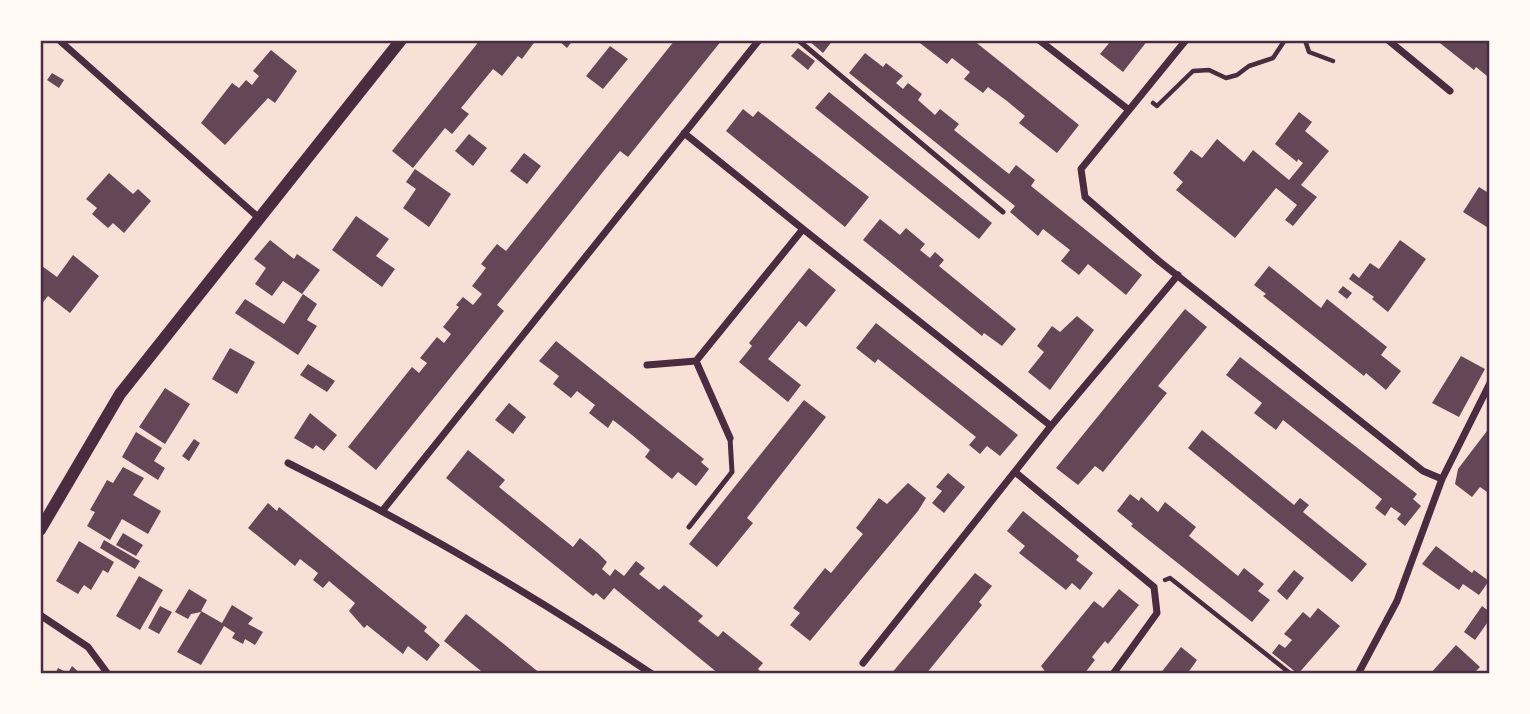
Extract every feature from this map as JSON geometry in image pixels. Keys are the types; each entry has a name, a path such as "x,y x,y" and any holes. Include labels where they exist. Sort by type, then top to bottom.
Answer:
{"street":[{"path":"59,40 258,218"},
{"path":"40,530 120,394 401,40"},
{"path":"383,510 759,40"},
{"path":"1039,40 1129,110"},
{"path":"1186,40 1081,170 1084,197 1423,471 1442,479"},
{"path":"1388,40 1450,90"},
{"path":"684,133 1051,426"},
{"path":"647,365 696,362 803,229"},
{"path":"863,663 1051,426 1178,275"},
{"path":"696,362 730,438"},
{"path":"1358,674 1398,601 1442,479 1490,383"},
{"path":"288,463 383,510 478,564 652,674"},
{"path":"1015,472 1154,587 1157,613 1113,674"},
{"path":"40,615 88,647 108,674"}],"lane":[{"path":"798,40 1003,212"},
{"path":"688,527 732,472 730,438"}],"path":[{"path":"1141,96 1157,106 1194,71 1209,70 1226,78 1237,75 1249,65 1273,58 1285,40"},
{"path":"1305,40 1309,52 1333,61"},
{"path":"1154,587 1170,578 1291,674"}],"building":[{"path":"480,40 536,40 522,59 518,56 502,76 493,69 461,108 469,114 452,134 445,128 413,168 392,151"},
{"path":"558,40 573,40 567,48"},
{"path":"675,40 722,40 628,157 620,151 606,168 497,305 504,311 376,470 348,447 412,367 419,373 427,363 420,358 437,337 444,343 451,334 443,327 459,307 456,305 463,297 473,305 482,294 472,286 486,268 481,264 497,244 506,251"},
{"path":"808,40 833,40 823,53"},
{"path":"916,40 973,40 1079,125 1057,153 1019,123 1025,116 1007,101 988,87 983,93 964,79 970,72 952,58 947,64"},
{"path":"1107,40 1148,40 1123,72 1100,54 1110,42"},
{"path":"1436,40 1490,40 1490,72 1487,76 1476,67 1474,70"},
{"path":"610,46 628,59 603,89 586,76"},
{"path":"798,48 815,61 808,70 791,56"},
{"path":"271,50 297,71 275,103 268,98 225,145 201,123 232,83 239,88 246,80 252,85 259,76 253,71"},
{"path":"865,53 883,67 886,63 903,76 896,83 903,89 908,83 922,94 918,100 935,115 940,109 959,124 954,130 1009,174 1016,165 1035,180 1031,186 1142,275 1126,295 1088,264 1079,275 1061,261 1070,250 1043,229 1038,236 1010,212 1015,206 849,73"},
{"path":"52,73 64,80 59,88 47,80"},
{"path":"829,92 992,223 979,239 815,108"},
{"path":"743,109 753,117 758,111 869,197 845,227 726,131"},
{"path":"1299,112 1312,122 1305,131 1329,151 1301,185 1317,197 1293,226 1285,220 1297,205 1276,188 1235,238 1176,190 1183,182 1173,173 1191,150 1202,158 1217,139 1244,162 1253,150 1289,180 1303,163 1298,159 1297,162 1275,144"},
{"path":"469,134 487,148 473,166 455,151"},
{"path":"524,153 541,166 527,184 510,171"},
{"path":"415,169 451,194 429,227 403,208 416,189 406,182"},
{"path":"109,173 133,194 138,189 151,201 124,233 113,223 108,228 92,214 97,208 86,199"},
{"path":"1479,187 1490,194 1490,229 1463,212"},
{"path":"356,216 389,239 376,256 395,269 382,287 332,250"},
{"path":"880,219 900,235 906,228 925,244 920,250 930,258 935,252 944,260 939,266 1016,329 1002,346 984,333 982,336 863,240"},
{"path":"270,240 294,259 297,254 320,270 302,294 283,281 272,296 255,284 266,268 254,259"},
{"path":"1400,240 1426,259 1388,312 1372,299 1374,297 1349,279 1353,273 1359,278 1370,263 1379,269"},
{"path":"73,255 99,276 70,313 48,296 40,306 40,269 42,266 57,277"},
{"path":"1269,266 1321,308 1327,299 1387,347 1381,355 1401,371 1386,390 1366,373 1364,376 1263,296 1266,294 1254,285"},
{"path":"809,268 836,290 806,327 799,321 768,359 801,385 788,402 739,362 752,346 749,343"},
{"path":"1343,286 1352,293 1347,299 1338,292"},
{"path":"303,294 317,304 307,320 317,326 298,355 235,313 245,299 284,324"},
{"path":"1185,309 1207,327 1158,386 1167,393 1103,472 1095,466 1078,485 1056,468"},
{"path":"1077,316 1094,330 1050,390 1028,372 1044,352 1037,346 1052,326 1060,332"},
{"path":"876,323 1018,435 1000,456 987,446 980,454 969,445 976,437 878,359 875,363 856,348"},
{"path":"556,341 704,459 701,462 709,469 696,486 678,472 672,479 645,457 650,450 613,420 608,428 589,413 595,405 577,391 571,398 553,384 559,376 539,361"},
{"path":"230,348 255,362 237,394 212,379"},
{"path":"1461,356 1485,369 1459,417 1432,403"},
{"path":"1240,357 1417,494 1413,499 1421,506 1405,526 1397,519 1401,514 1391,507 1385,516 1375,508 1382,499 1283,420 1276,430 1254,413 1262,403 1226,375"},
{"path":"308,364 335,381 327,392 300,375"},
{"path":"165,388 190,404 165,444 139,427"},
{"path":"804,400 826,417 747,518 753,523 717,567 689,544"},
{"path":"509,403 526,417 513,434 495,420"},
{"path":"310,413 337,435 324,451 316,445 313,449 294,438"},
{"path":"1490,427 1490,494 1480,487 1472,497 1455,484 1458,469"},
{"path":"1202,430 1294,505 1300,498 1309,505 1303,512 1367,564 1352,582 1188,448"},
{"path":"136,432 162,448 154,461 165,468 158,480 122,457"},
{"path":"194,439 200,443 189,461 182,456"},
{"path":"468,450 505,480 499,487 573,547 580,538 598,553 607,562 602,569 610,576 615,569 624,576 636,561 645,568 639,574 659,590 664,585 703,616 698,621 718,637 723,631 763,663 758,669 763,674 719,674 614,588 604,600 596,593 593,596 446,478"},
{"path":"123,467 144,478 133,495 161,511 148,534 122,519 110,540 87,526 95,512 90,510 107,480 113,483"},
{"path":"948,473 965,487 944,513 932,503 942,491 936,487"},
{"path":"908,483 926,498 918,511 810,641 790,625 800,613 793,608 825,568 831,573 863,534 856,528 879,498 887,504"},
{"path":"1130,494 1139,501 1141,497 1158,512 1165,502 1196,527 1189,536 1238,576 1244,568 1264,584 1258,591 1270,600 1252,622 1131,526 1133,524 1117,511"},
{"path":"268,503 277,511 279,507 427,627 424,631 440,645 427,661 408,646 403,654 367,625 364,628 349,611 355,603 329,581 323,588 313,580 318,573 300,559 295,566 248,528"},
{"path":"1023,511 1079,556 1076,560 1093,573 1080,590 1072,583 1066,590 1019,553 1025,546 1007,531"},
{"path":"123,533 143,545 136,556 116,545"},
{"path":"104,540 140,561 135,569 100,548"},
{"path":"79,541 114,562 108,573 103,570 91,590 84,585 78,594 56,581"},
{"path":"1436,546 1472,573 1474,570 1489,581 1479,595 1463,584 1459,590 1422,564"},
{"path":"1294,570 1304,578 1287,600 1277,591"},
{"path":"975,573 992,586 979,602 982,605 926,674 891,674"},
{"path":"139,576 163,590 140,630 116,616"},
{"path":"189,589 207,600 201,611 222,623 232,605 253,618 248,624 263,632 255,645 245,639 243,644 232,638 235,633 224,626 201,665 177,652 201,612 191,614 188,619 175,612"},
{"path":"1119,589 1139,605 1108,644 1105,641 1092,657 1095,660 1084,674 1047,674 1041,666 1094,601 1103,608"},
{"path":"160,606 172,612 159,634 148,628"},
{"path":"1482,606 1490,612 1490,619 1475,640 1464,632"},
{"path":"1318,608 1340,626 1298,674 1272,653 1279,644 1285,648 1292,640 1284,634 1303,612 1310,618"},
{"path":"466,614 541,674 479,674 481,671 444,641"},
{"path":"1456,645 1480,667 1473,674 1430,674"},
{"path":"1181,647 1197,660 1190,670 1186,674 1160,674"},
{"path":"72,666 81,674 55,674 58,668 68,673"}]}
